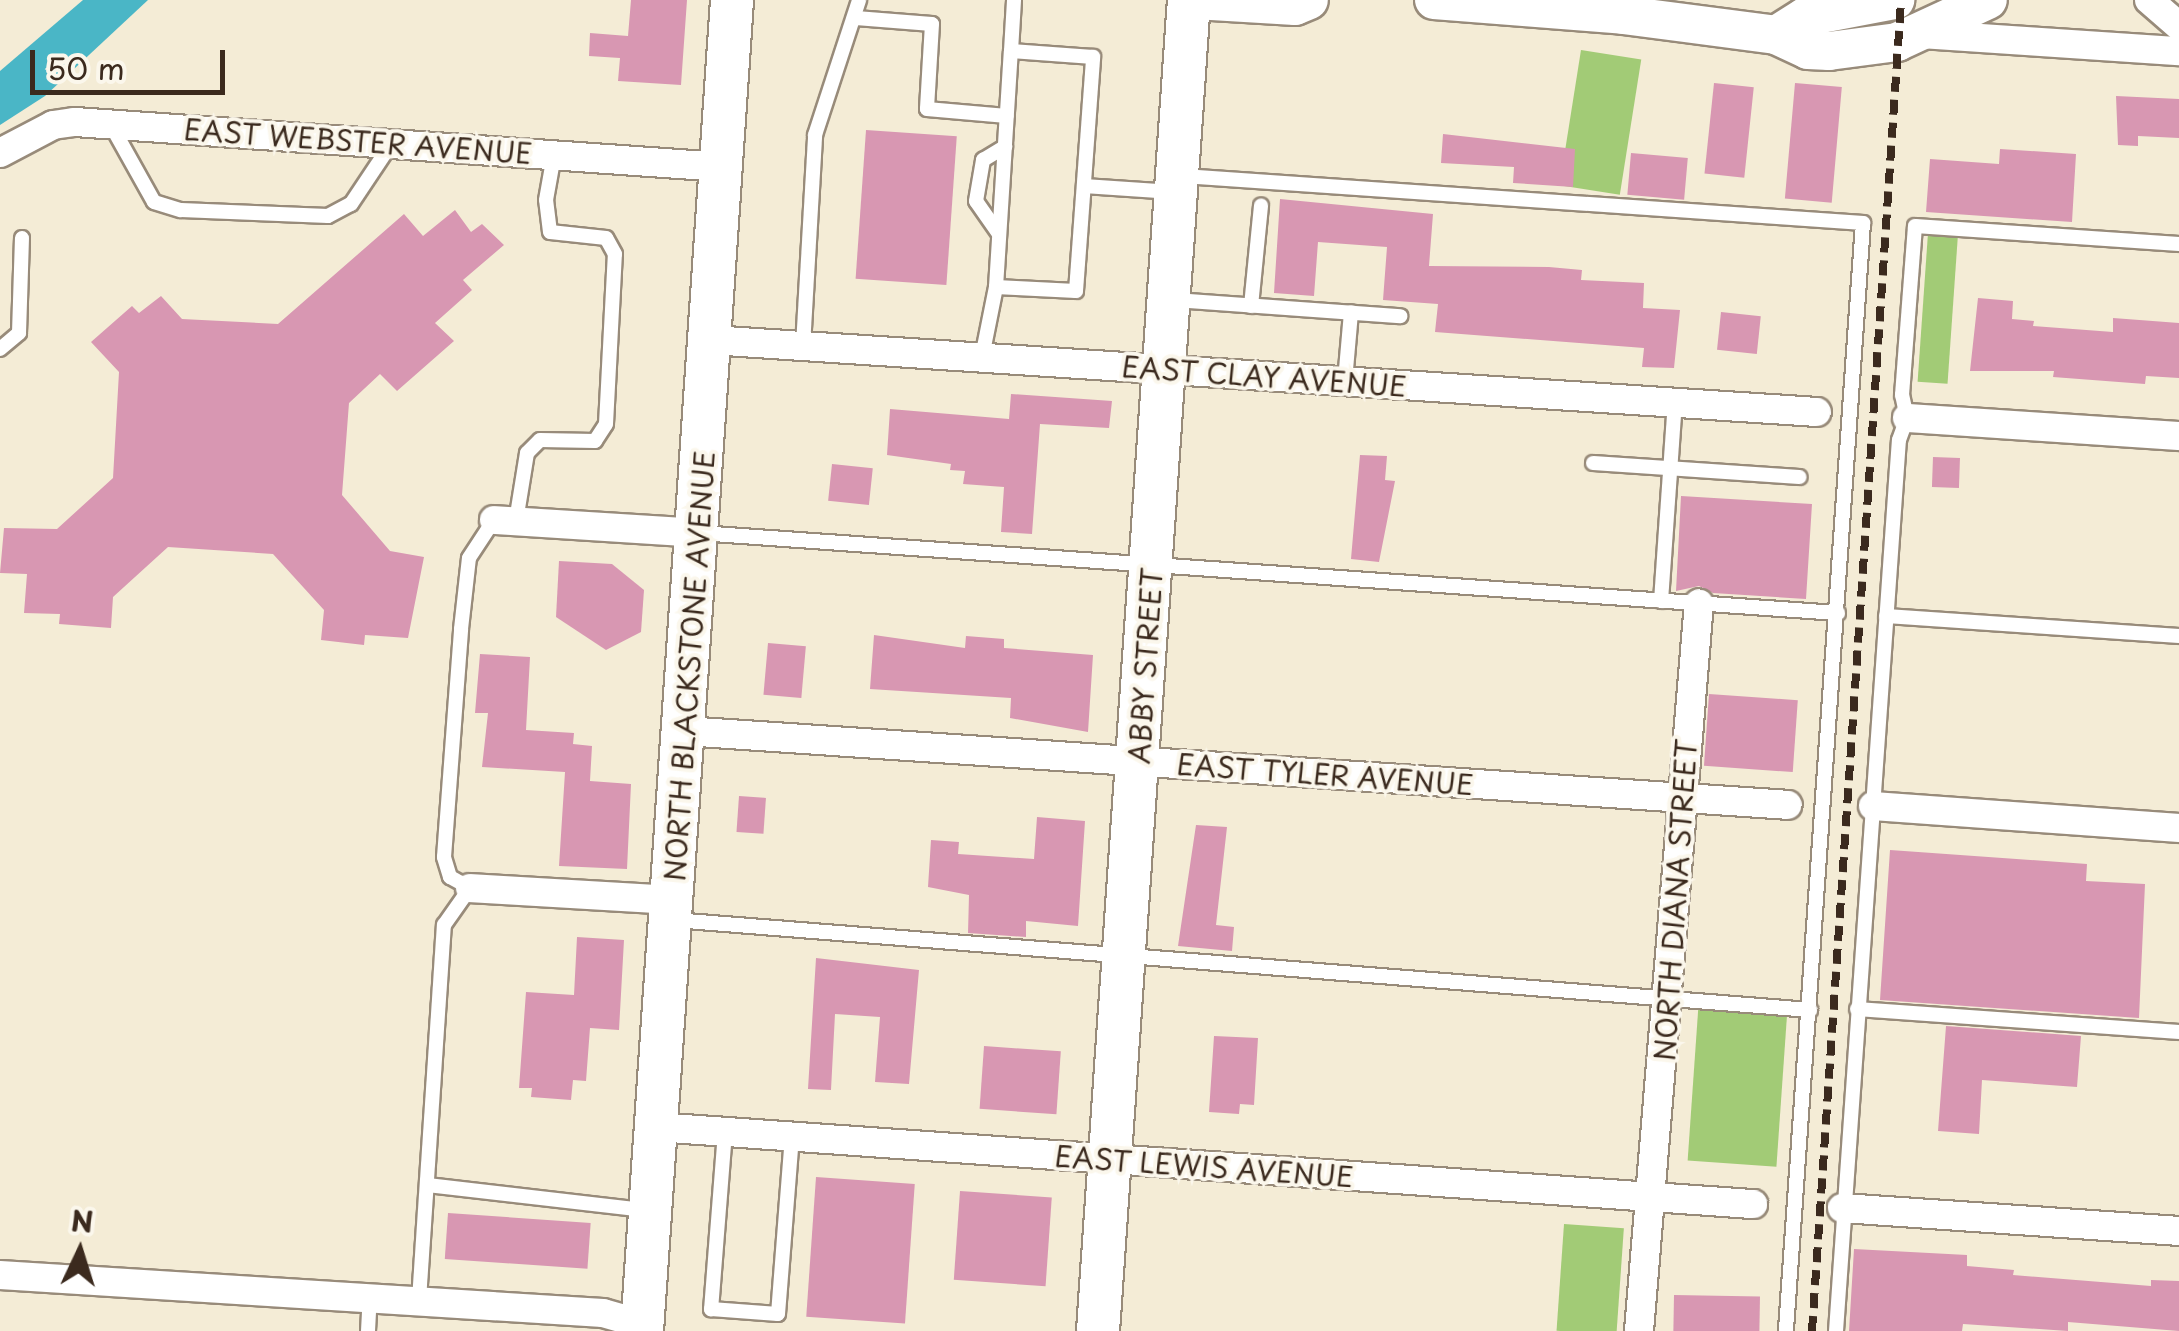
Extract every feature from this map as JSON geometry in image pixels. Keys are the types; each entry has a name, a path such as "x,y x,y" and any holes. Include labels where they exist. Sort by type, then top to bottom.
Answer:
{"main road":[{"name":"NORTH BLACKSTONE AVENUE","path":"647,1328 650,1211 732,0"},
{"path":"1192,0 1296,6 1310,0"},
{"name":"ABBY STREET","path":"1098,1331 1192,0"},
{"path":"1434,0 1776,35 1808,50 1829,51 1920,34 1988,0"},
{"path":"1776,35 1806,17 1896,0"}],"street":[{"path":"2149,0 2179,26"},
{"path":"1920,34 2179,51"},
{"name":"EAST WEBSTER AVENUE","path":"0,152 52,125 111,124 722,167"},
{"name":"EAST CLAY AVENUE","path":"710,340 1817,412"},
{"path":"1907,418 2179,436"},
{"path":"505,520 698,533"},
{"name":"NORTH DIANA STREET","path":"1639,1331 1699,603"},
{"name":"EAST TYLER AVENUE","path":"684,731 1788,805"},
{"path":"1874,806 2179,828"},
{"path":"470,888 672,910"},
{"name":"EAST LEWIS AVENUE","path":"656,1128 1753,1204"},
{"path":"1842,1208 2179,1231"},
{"path":"0,1275 604,1313 647,1328"}],"lane":[{"path":"803,346 814,135 859,0"},
{"path":"982,357 996,287 1014,0"},
{"path":"856,18 932,24 927,110 1006,116"},
{"path":"996,287 1076,291 1093,57 1011,51"},
{"path":"111,124 154,202 180,210 328,216 350,204 391,144"},
{"path":"999,234 976,201 983,160 1005,147"},
{"path":"419,1300 444,925 470,888 450,877 446,820 469,558 505,520 527,454 540,440 594,441 606,424 615,254 606,238 550,232 546,200 554,155"},
{"path":"1084,186 1177,184 1864,222 1786,1331"},
{"path":"1251,306 1261,204"},
{"path":"1836,1331 1899,440 1907,418 1902,395 1915,226 2179,244"},
{"path":"0,349 18,333 22,238"},
{"path":"1170,300 1400,316"},
{"path":"1345,381 1350,312"},
{"path":"1661,600 1675,403"},
{"path":"1592,462 1800,477"},
{"path":"698,533 1838,613"},
{"path":"1886,616 2179,636"},
{"path":"672,910 1124,958 1810,1010"},
{"path":"1858,1009 2179,1032"},
{"path":"725,1132 711,1309 778,1314"},
{"path":"776,1331 792,1137"},
{"path":"428,1184 650,1211"},
{"path":"368,1331 370,1296"}],"green space":[{"path":"1581,50 1641,60 1620,195 1560,185"},
{"path":"1928,233 1958,235 1948,384 1918,382"},
{"path":"1699,998 1788,1004 1776,1167 1688,1161"},
{"path":"1564,1224 1624,1228 1617,1331 1557,1331"}],"water":[{"path":"83,0 148,0 45,96 0,125 0,71"}],"building":[{"path":"631,0 687,0 681,85 618,81 620,58 589,56 590,33 628,36"},
{"path":"1714,83 1754,87 1744,178 1704,174"},
{"path":"1795,83 1842,87 1832,203 1785,199"},
{"path":"2116,96 2179,99 2179,138 2138,136 2138,146 2118,145"},
{"path":"866,130 957,136 946,285 856,279"},
{"path":"1443,134 1575,149 1573,187 1513,183 1514,167 1441,163"},
{"path":"2000,149 2076,154 2072,222 1926,212 1930,159 1999,164"},
{"path":"1631,153 1688,158 1684,200 1627,195"},
{"path":"1280,199 1433,214 1429,266 1549,267 1582,270 1581,280 1644,283 1643,308 1680,310 1674,368 1642,367 1644,348 1435,332 1438,304 1383,300 1387,247 1318,242 1314,296 1274,293"},
{"path":"455,210 471,232 482,224 504,245 463,280 472,290 435,323 454,341 397,391 380,374 349,403 342,495 390,551 424,557 408,638 365,635 364,645 321,640 324,610 273,554 168,547 113,597 111,628 59,624 60,614 24,613 27,574 0,573 4,528 57,529 113,478 119,372 91,342 132,306 139,313 161,296 182,319 278,324 404,214 423,236"},
{"path":"1978,298 2013,301 2012,319 2034,321 2033,326 2113,332 2113,318 2179,323 2179,378 2146,376 2145,384 2053,377 2054,371 1970,371"},
{"path":"1721,312 1761,316 1757,354 1717,350"},
{"path":"1011,394 1112,401 1109,428 1040,424 1032,534 1001,532 1004,487 963,484 965,471 950,470 951,464 887,455 890,409 1009,419"},
{"path":"1360,455 1387,456 1385,480 1395,481 1379,562 1351,559"},
{"path":"1933,457 1960,458 1959,488 1932,487"},
{"path":"832,464 873,468 869,505 828,501"},
{"path":"1681,496 1812,504 1806,599 1713,593 1699,586 1676,591"},
{"path":"559,561 612,564 644,590 641,632 606,650 556,617"},
{"path":"874,635 965,648 966,636 1004,639 1004,648 1093,655 1088,732 1010,718 1011,698 870,689"},
{"path":"768,643 806,646 801,698 763,695"},
{"path":"480,654 530,657 526,730 574,733 573,744 592,746 590,781 631,784 627,869 559,866 565,772 482,767 488,713 475,713"},
{"path":"1709,694 1798,700 1793,772 1704,766"},
{"path":"739,796 766,798 763,834 736,832"},
{"path":"1037,817 1085,821 1078,926 1026,921 1026,937 968,933 969,895 928,887 931,840 959,842 958,854 1034,859"},
{"path":"1196,825 1227,827 1216,925 1234,927 1232,951 1178,946"},
{"path":"1890,850 2087,864 2086,881 2145,884 2139,1018 1880,1000"},
{"path":"577,937 624,940 619,1030 590,1028 586,1081 573,1080 571,1100 531,1097 532,1088 519,1088 526,992 574,995"},
{"path":"816,958 919,970 909,1084 875,1082 880,1017 835,1014 831,1090 808,1089"},
{"path":"1946,1026 2081,1036 2077,1087 1982,1080 1979,1134 1938,1131"},
{"path":"1214,1036 1258,1038 1254,1105 1240,1104 1239,1114 1209,1112"},
{"path":"984,1046 1061,1051 1056,1114 980,1109"},
{"path":"816,1177 915,1184 905,1324 806,1317"},
{"path":"960,1191 1052,1197 1046,1286 954,1280"},
{"path":"448,1213 591,1223 587,1269 445,1259"},
{"path":"1854,1249 1967,1255 1967,1266 2014,1270 2013,1275 2151,1286 2151,1280 2179,1281 2179,1331 2068,1322 2068,1331 1963,1324 1962,1331 1849,1331"},
{"path":"1674,1295 1760,1297 1759,1331 1673,1331"}],"railway":[{"path":"1812,1331 1901,0"}]}
